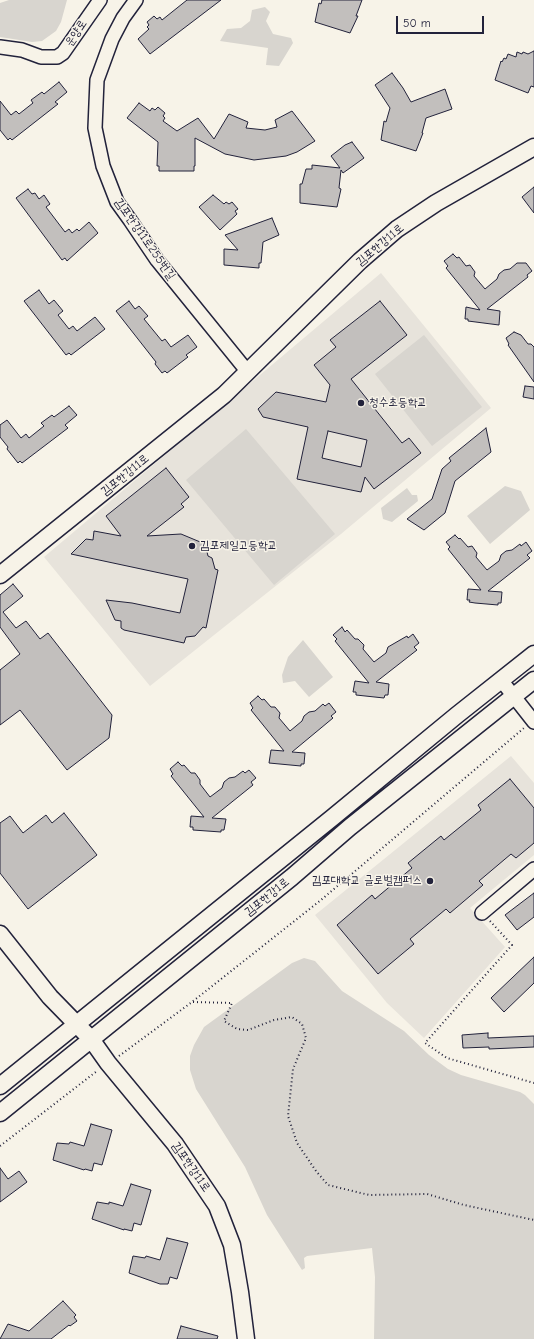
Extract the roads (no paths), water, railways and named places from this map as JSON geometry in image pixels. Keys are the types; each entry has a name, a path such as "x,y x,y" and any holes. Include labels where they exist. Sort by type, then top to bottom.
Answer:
{"street":[{"name":"운양로","path":"0,47 22,50 41,57 57,57 63,53 100,0"},
{"name":"김포한강11로255번길","path":"136,0 123,18 112,39 97,80 95,128 103,166 117,202 158,260 247,371"},
{"name":"김포한강11로","path":"0,575 224,395 360,261 397,229 443,199 534,147"},
{"name":"김포한강11로","path":"0,569 247,371"},
{"name":"김포한강1로","path":"0,1086 534,654"},
{"path":"501,680 533,721"},
{"name":"김포한강1로","path":"0,1113 534,680"},
{"path":"482,913 534,869"},
{"name":"김포한강11로","path":"0,924 50,986 77,1024"},
{"name":"김포한강11로","path":"0,934 50,997 91,1039 108,1063 175,1144 217,1206 232,1245 246,1339"}],"place":[{"name":"청수초등학교","path":"361,403"},
{"name":"김포제일고등학교","path":"192,546"},
{"name":"김포대학교 글로벌캠퍼스","path":"430,881"}]}
